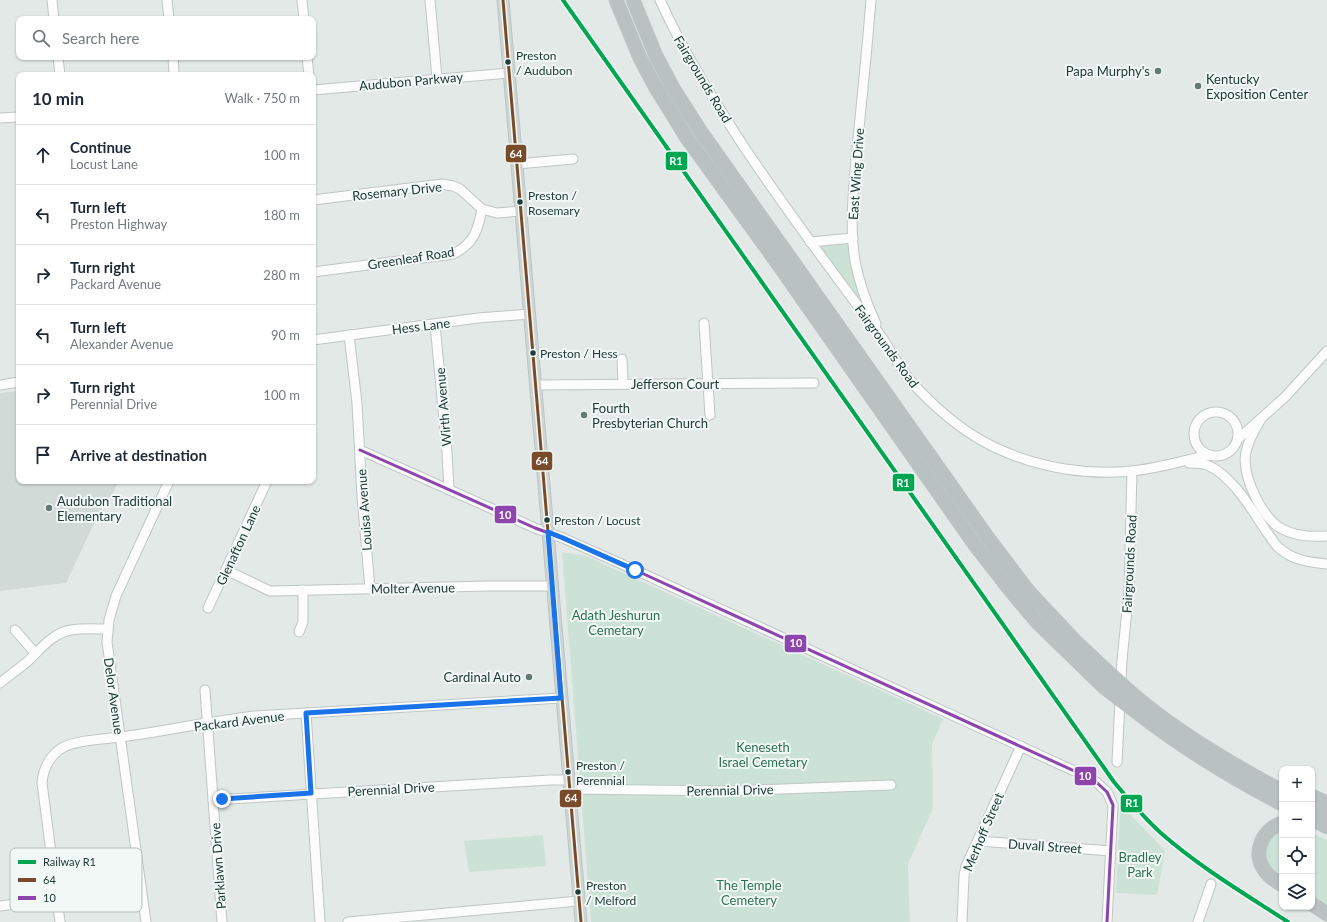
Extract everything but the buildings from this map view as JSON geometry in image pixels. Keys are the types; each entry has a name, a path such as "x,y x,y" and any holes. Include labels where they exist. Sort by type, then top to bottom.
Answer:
{"highway":[{"path":"616,0 640,58 656,88 687,138 772,255 975,545 1010,590 1036,620 1104,687 1160,730 1241,782 1279,802"},
{"path":"633,0 656,56 673,88 699,130 988,538 1029,592 1075,641 1153,711 1184,733 1244,770 1279,789"},
{"path":"1244,770 1279,782"},
{"path":"1315,797 1327,803"},
{"path":"1315,808 1327,814"},
{"path":"1315,821 1327,827"},
{"path":"1279,824 1272,827 1265,834 1259,854 1264,871 1279,883"},
{"path":"1315,829 1327,835"},
{"path":"1315,906 1327,914"}],"main road":[{"path":"502,0 581,922"}],"street":[{"path":"52,0 54,16"},
{"path":"167,0 169,16"},
{"path":"302,0 304,16"},
{"path":"430,0 437,78"},
{"name":"Fairgrounds Road","path":"660,0 685,51 720,109 772,188 885,343 906,375 939,410 969,434 995,448 1032,461 1064,469 1097,472 1132,471 1129,590 1122,660 1117,762"},
{"name":"East Wing Drive","path":"871,0 852,213 853,238 855,259 863,293 875,324 885,343"},
{"path":"58,60 60,72"},
{"path":"173,60 174,72"},
{"path":"307,60 309,72"},
{"name":"Audubon Parkway","path":"316,90 437,78 509,73"},
{"path":"0,118 16,117"},
{"path":"517,164 573,159"},
{"name":"Rosemary Drive","path":"316,200 442,184 460,189 482,209"},
{"path":"482,209 497,213 521,211"},
{"name":"Greenleaf Road","path":"316,272 453,254 461,250 472,240 479,225 482,209"},
{"path":"810,242 853,238"},
{"name":"Hess Lane","path":"316,340 435,324 530,314"},
{"path":"704,323 710,415"},
{"name":"Wirth Avenue","path":"435,324 449,490"},
{"name":"Louisa Avenue","path":"349,335 357,403 362,496 370,589"},
{"path":"1238,439 1285,397 1327,351"},
{"path":"622,359 623,383"},
{"path":"0,385 16,382"},
{"name":"Jefferson Court","path":"536,385 623,383 814,383"},
{"path":"1219,412 1226,414 1236,425 1238,439 1230,452 1217,456 1209,455 1198,447 1194,433 1196,426 1199,420 1205,415 1219,412"},
{"path":"1260,419 1246,451 1245,469 1248,482 1265,513 1282,530 1308,536 1327,536"},
{"path":"360,450 535,528 563,538 635,570 1091,778 1107,792 1113,806 1107,922"},
{"path":"1132,471 1209,455"},
{"path":"1176,463 1201,463 1216,469 1238,492 1278,548 1299,561 1327,564"},
{"name":"Delor Avenue","path":"136,848 108,652 108,629 116,596 168,484"},
{"name":"Glenafton Lane","path":"208,608 266,484"},
{"name":"Molter Avenue","path":"226,570 271,591 553,586"},
{"path":"298,632 303,622 303,590"},
{"path":"0,683 51,639 66,631 80,629 108,629"},
{"path":"15,630 35,653"},
{"name":"Parklawn Drive","path":"205,690 222,922"},
{"name":"Packard Avenue","path":"50,848 42,796 42,783 46,766 53,756 67,746 78,742 255,716 561,698"},
{"path":"306,713 320,922"},
{"name":"Merhoff Street","path":"962,922 964,876 966,866 1021,746"},
{"name":"Perennial Drive","path":"213,800 550,780 569,784 728,791 891,785"},
{"name":"Duvall Street","path":"978,841 1111,851"},
{"path":"1198,922 1211,884"},
{"name":"Delor Avenue","path":"142,894 146,922"},
{"path":"348,922 579,901"},
{"path":"0,906 10,905"},
{"path":"59,912 60,922"}],"shaded area":[{"path":"16,391 16,484 118,484 110,499 101,509 66,583 0,591 0,393"}],"green space":[{"path":"849,244 860,298 858,299 819,245"},
{"name":"Keneseth Israel Cemetary","path":"562,552 586,556 943,719 932,744 933,808 908,864 910,922 591,922"},
{"name":"Bradley Park","path":"1123,807 1165,851 1157,895 1116,893 1120,814"},
{"path":"1279,829 1279,879 1268,871 1263,845"},
{"path":"1315,834 1327,840 1327,910 1315,902"},
{"path":"543,835 546,866 469,872 464,841"}],"rail line":[{"name":"R1","path":"563,0 1114,782 1149,822 1162,834 1192,858 1288,922"}],"transit line":[{"name":"64","path":"503,0 581,922"},
{"name":"10","path":"360,450 535,528 563,538 635,570 1094,780 1107,792 1113,805 1107,922"}],"place":[{"name":"Preston / Audubon","path":"508,62"},
{"name":"Papa Murphy's","path":"1158,71"},
{"name":"Kentucky Exposition Center","path":"1198,86"},
{"name":"Preston / Rosemary","path":"520,202"},
{"name":"Preston / Hess","path":"533,353"},
{"name":"Fourth Presbyterian Church","path":"584,415"},
{"name":"Audubon Traditional Elementary","path":"49,508"},
{"name":"Preston / Locust","path":"547,520"},
{"name":"Cardinal Auto","path":"529,677"},
{"name":"Preston / Perennial","path":"568,772"},
{"name":"Preston / Melford","path":"578,892"}],"route":[{"path":"222,799 311,793 306,713 561,698 548,532 635,570"}],"park label":[{"name":"Adath Jeshurun Cemetary","path":"616,622"},
{"name":"The Temple Cemetery","path":"749,892"}]}
